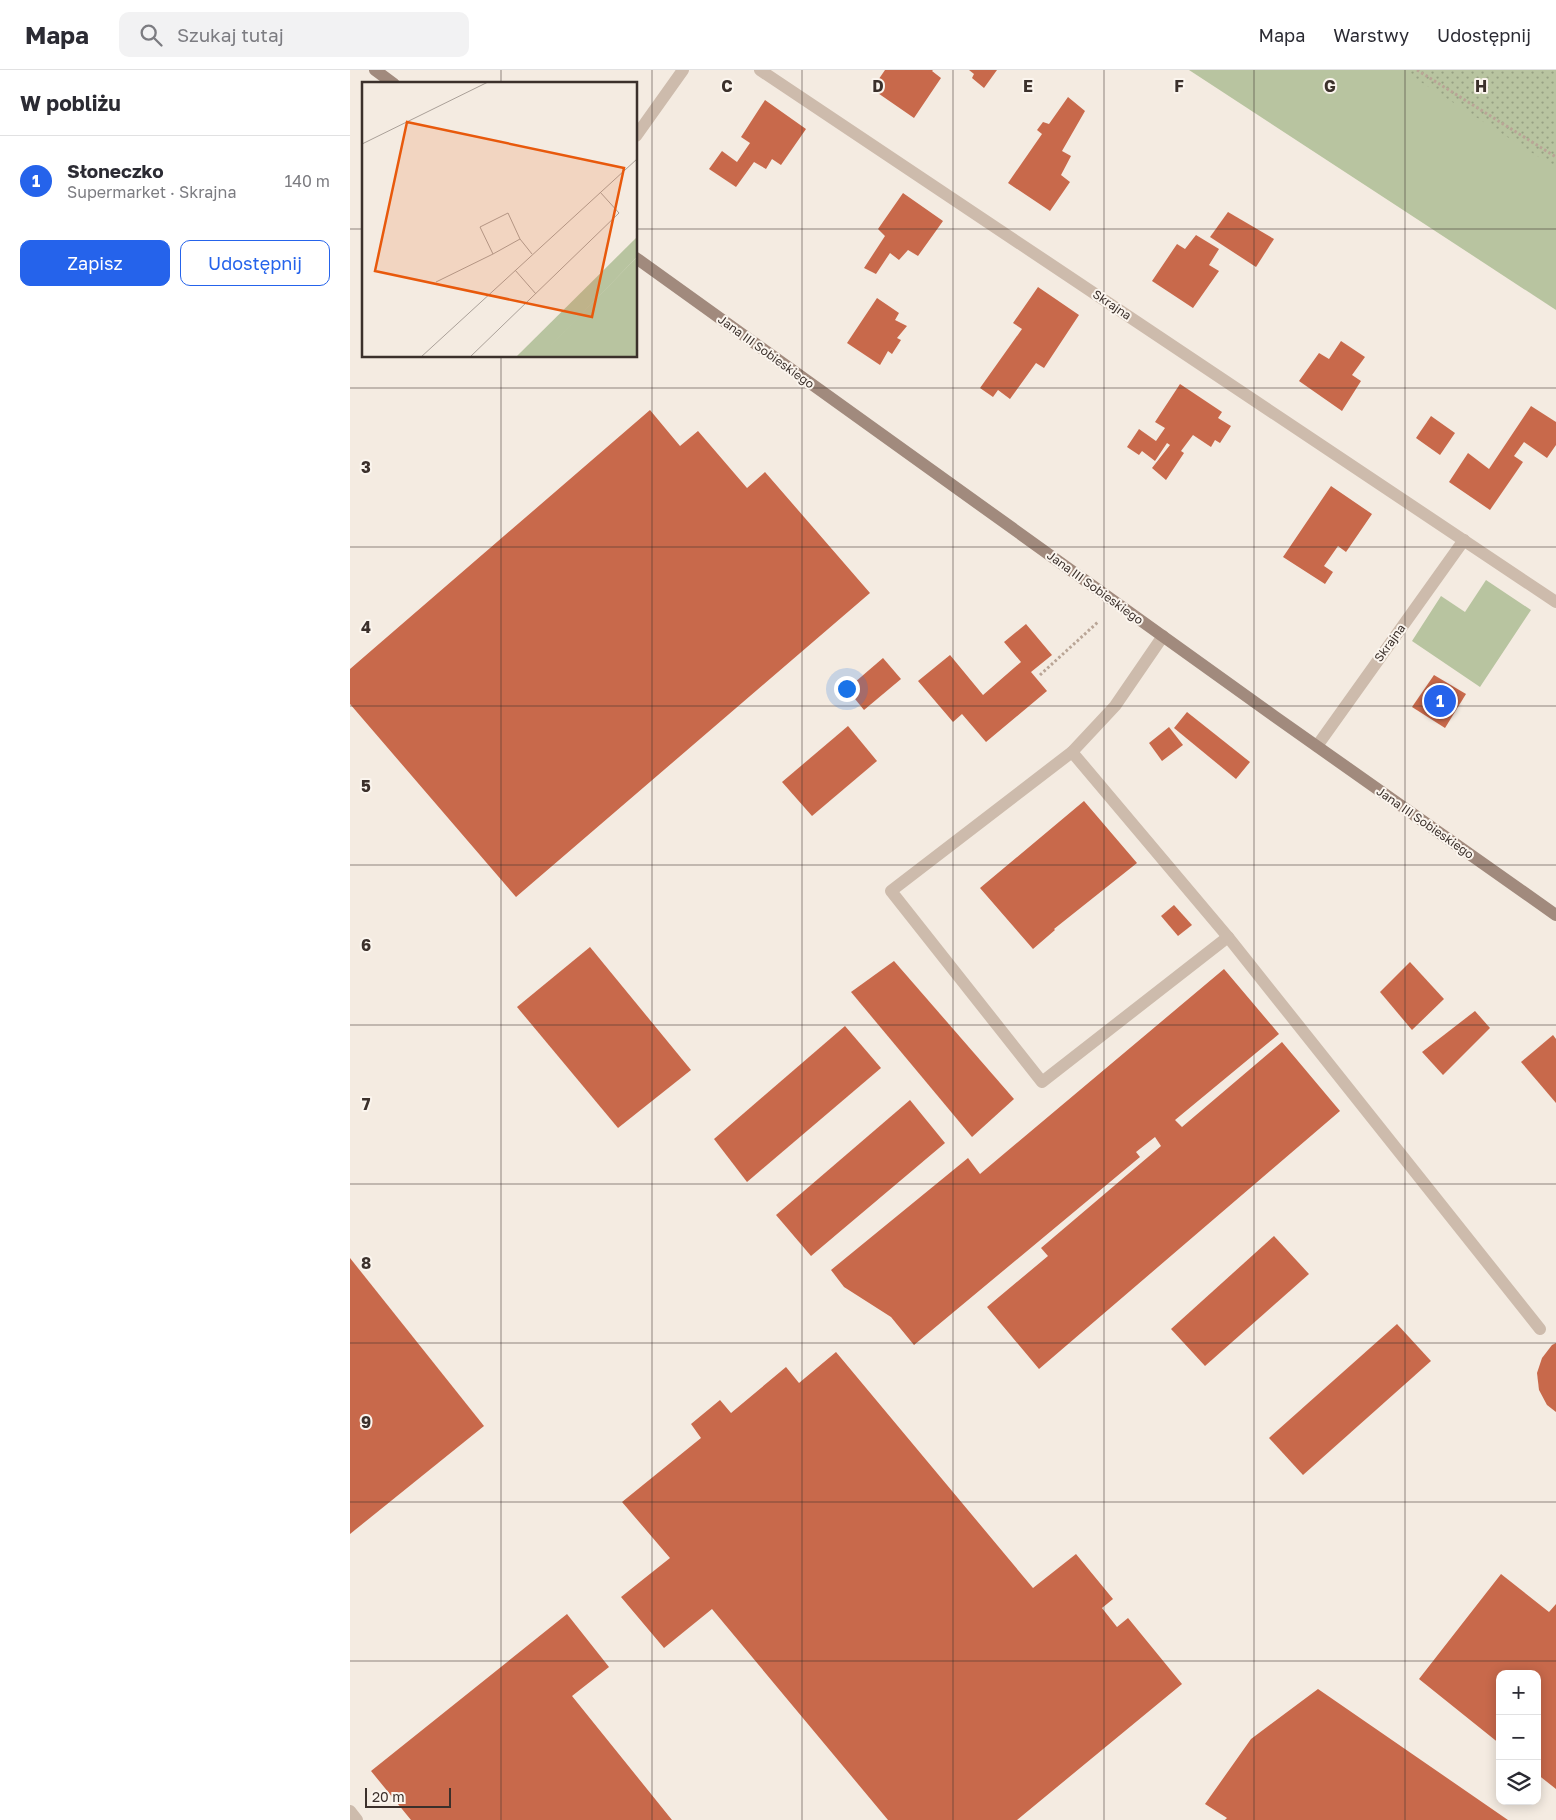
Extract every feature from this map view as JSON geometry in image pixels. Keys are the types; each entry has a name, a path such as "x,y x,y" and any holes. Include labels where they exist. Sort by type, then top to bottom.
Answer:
{"street":[{"path":"375,70 391,82"},
{"path":"638,133 682,70"},
{"name":"Skrajna","path":"760,70 1556,602"},
{"name":"Jana III Sobieskiego","path":"638,259 1556,915"},
{"name":"Skrajna","path":"1317,746 1464,540"},
{"path":"1163,636 1115,706 1072,752 891,891 1042,1082 1228,937"},
{"path":"1072,752 1228,937 1540,1329"},
{"path":"350,1811 357,1820"}],"path":[{"path":"1417,70 1556,157"},
{"path":"1040,675 1098,622"}],"green space":[{"path":"1189,70 1410,70 1556,162 1556,310"},
{"path":"1402,70 1556,70 1556,168"},
{"path":"1486,580 1531,610 1480,687 1412,641 1441,596 1465,612"}],"building":[{"path":"885,70 933,70 941,78 914,118 872,89"},
{"path":"969,70 997,70 984,88 972,78 974,74"},
{"path":"1068,97 1085,111 1062,151 1071,156 1061,175 1070,182 1050,211 1008,183 1042,134 1037,130 1043,122 1049,124"},
{"path":"765,100 806,129 781,165 772,159 766,169 754,162 736,187 709,169 722,151 737,162 750,143 741,137"},
{"path":"903,193 943,221 918,256 908,250 899,260 890,253 876,274 864,268 885,236 878,229"},
{"path":"1228,212 1274,239 1256,267 1210,237"},
{"path":"1196,235 1219,249 1209,265 1219,271 1193,308 1152,281 1177,244 1185,249"},
{"path":"1038,287 1079,315 1044,368 1036,363 1010,399 998,390 993,397 980,388 1022,329 1013,323"},
{"path":"877,298 899,313 895,320 907,326 897,338 901,340 892,354 888,351 880,365 847,343"},
{"path":"1341,341 1365,357 1352,375 1361,381 1342,411 1299,381 1319,353 1329,359"},
{"path":"1180,384 1222,412 1218,418 1231,426 1220,443 1215,440 1211,447 1193,435 1181,451 1184,453 1166,480 1152,468 1170,445 1167,443 1155,461 1142,451 1139,455 1127,447 1139,429 1156,441 1165,428 1155,422"},
{"path":"1531,406 1556,422 1556,445 1547,458 1524,442 1514,456 1523,462 1490,510 1449,482 1468,453 1489,469"},
{"path":"650,410 680,446 698,431 747,488 765,472 870,593 516,897 350,704 350,669"},
{"path":"1431,416 1455,433 1440,455 1416,438"},
{"path":"1331,486 1372,514 1346,552 1338,546 1324,566 1333,572 1325,584 1283,557"},
{"path":"1026,624 1052,655 1031,672 1047,691 986,742 962,714 953,722 918,681 950,655 983,695 1021,662 1004,642"},
{"path":"883,658 901,679 864,710 847,689"},
{"path":"1434,675 1466,694 1445,728 1412,707"},
{"path":"1187,712 1250,762 1236,779 1174,728"},
{"path":"848,726 877,761 812,816 782,782"},
{"path":"1169,727 1183,745 1162,761 1149,743"},
{"path":"1084,801 1137,863 1054,929 1033,949 980,888"},
{"path":"1174,905 1192,925 1178,936 1161,916"},
{"path":"590,947 691,1070 618,1128 517,1007"},
{"path":"894,961 1014,1099 972,1137 851,992"},
{"path":"1410,962 1444,999 1412,1030 1380,992"},
{"path":"1224,969 1279,1034 1175,1120 1182,1127 1282,1042 1340,1111 1039,1369 987,1307 1048,1256 1041,1248 1161,1146 1155,1137 1136,1152 1140,1157 914,1345 891,1317 844,1287 831,1270 968,1158 980,1174"},
{"path":"1475,1011 1490,1028 1443,1075 1422,1052"},
{"path":"845,1026 881,1068 747,1182 714,1139"},
{"path":"1553,1035 1556,1039 1556,1103 1521,1062"},
{"path":"910,1100 945,1143 811,1256 776,1215"},
{"path":"1274,1236 1309,1274 1205,1366 1171,1329"},
{"path":"350,1258 484,1426 350,1534"},
{"path":"1397,1324 1431,1361 1303,1475 1269,1438"},
{"path":"1556,1343 1556,1412 1547,1405 1539,1390 1537,1373 1542,1358 1552,1345"},
{"path":"836,1352 1033,1588 1076,1554 1113,1599 1102,1608 1117,1627 1128,1618 1182,1684 1017,1820 888,1820 712,1609 664,1648 621,1597 670,1558 622,1502 701,1438 691,1424 720,1400 731,1413 786,1367 799,1383"},
{"path":"1501,1574 1549,1612 1556,1604 1556,1789 1541,1777 1541,1670 1496,1670 1496,1741 1419,1679"},
{"path":"567,1614 609,1667 572,1696 672,1820 411,1820 371,1771"},
{"path":"1318,1689 1508,1820 1225,1820 1227,1818 1205,1804 1251,1739"}],"place":[{"name":"Słoneczko","path":"1440,701"}]}
